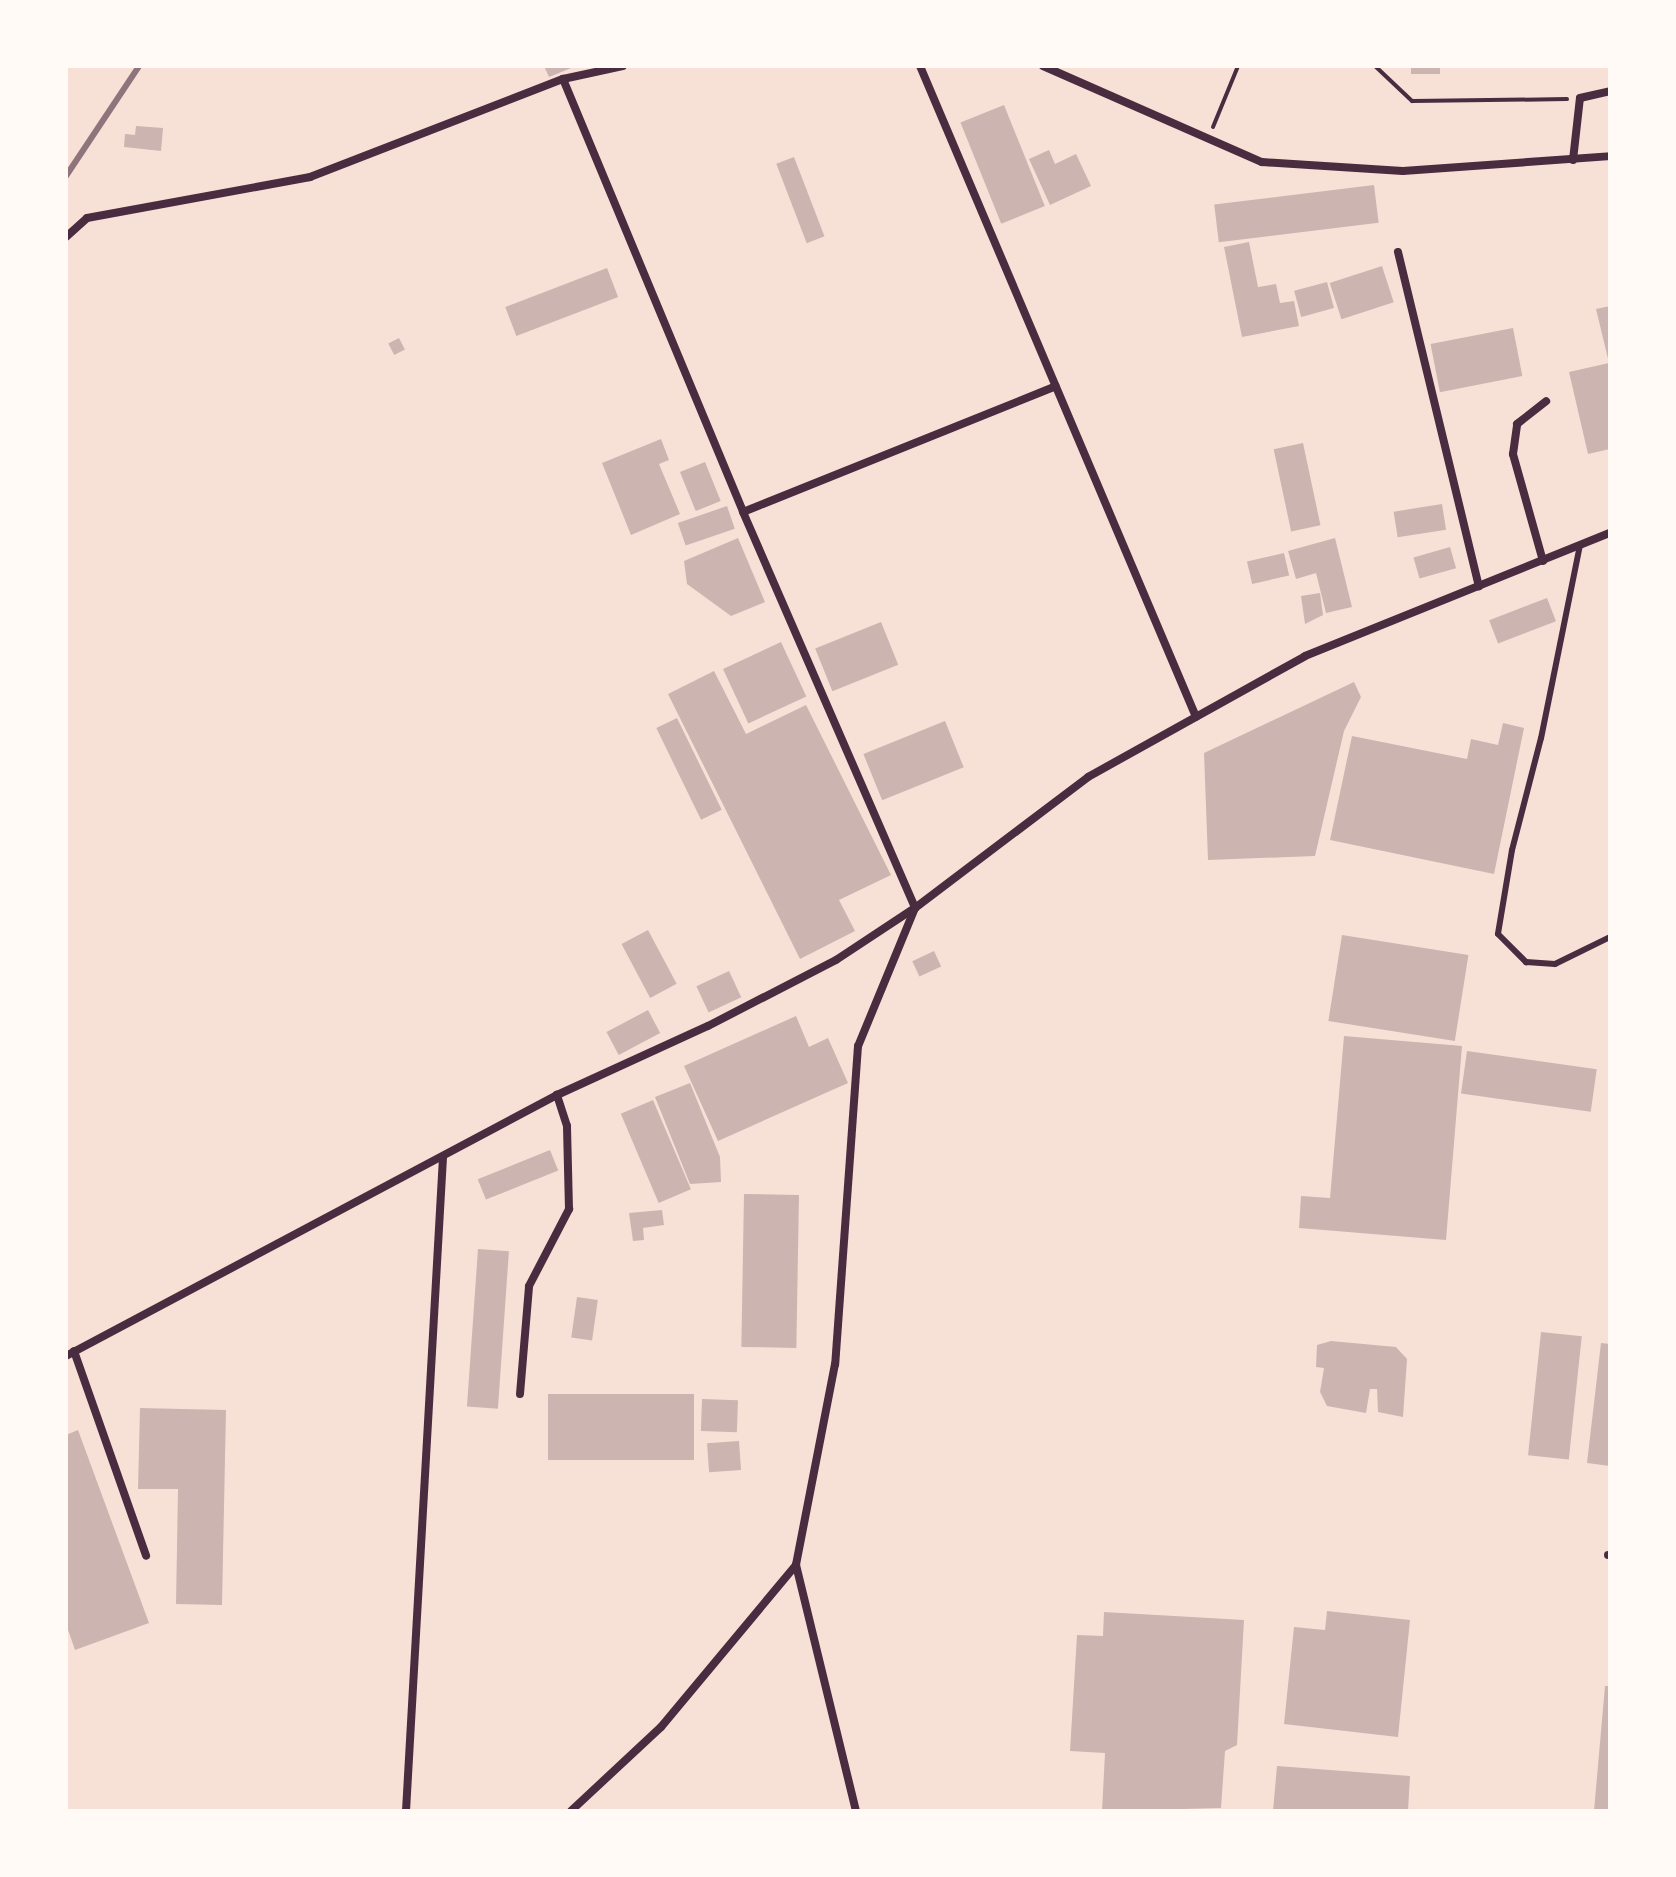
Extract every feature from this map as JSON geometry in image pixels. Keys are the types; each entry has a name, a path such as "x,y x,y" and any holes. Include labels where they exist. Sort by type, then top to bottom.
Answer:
{"street":[{"path":"66,237 87,218 310,177 563,79 623,66"},
{"path":"920,66 1196,717"},
{"path":"1043,66 1107,91 1207,141 1262,162 1403,171 1610,156"},
{"path":"563,79 743,512 915,908 858,1046 835,1364 796,1565 856,1811"},
{"path":"1573,160 1580,98 1610,91"},
{"path":"1398,252 1479,586"},
{"path":"743,512 1056,386"},
{"path":"1543,561 1513,454 1517,424 1546,401"},
{"path":"146,1556 70,1353 262,1247 443,1158 557,1095 708,1026 836,960 915,908 1088,777 1305,656 1610,533"},
{"path":"520,1394 529,1286 569,1209 567,1126 557,1095"},
{"path":"406,1811 443,1158"},
{"path":"571,1811 661,1727 796,1565"}],"lane":[{"path":"1580,545 1541,738 1512,850 1498,934 1526,962 1555,964 1610,937"}],"path":[{"path":"1207,141 1238,66"},
{"path":"1375,66 1412,101 1580,98"}],"building":[{"path":"544,66 576,66 549,77"},
{"path":"1411,66 1440,66 1440,74 1411,74"},
{"path":"1004,105 1045,206 1001,224 960,123"},
{"path":"136,126 163,128 161,151 124,147 125,134 135,135"},
{"path":"1049,150 1055,164 1076,154 1091,186 1050,205 1029,159"},
{"path":"794,157 824,236 807,243 776,164"},
{"path":"1374,185 1379,223 1219,242 1214,205"},
{"path":"1249,242 1258,287 1276,284 1280,303 1294,301 1299,326 1242,337 1224,247"},
{"path":"1382,266 1394,302 1341,319 1330,283"},
{"path":"607,268 618,297 516,336 505,307"},
{"path":"1327,282 1334,308 1301,317 1294,291"},
{"path":"1610,306 1610,449 1588,454 1569,372 1609,363 1596,309"},
{"path":"1513,328 1522,376 1440,392 1431,344"},
{"path":"399,338 405,350 394,355 388,343"},
{"path":"661,439 669,460 659,464 680,514 631,535 602,463"},
{"path":"1303,443 1320,525 1291,531 1274,449"},
{"path":"705,462 721,501 696,511 680,472"},
{"path":"1442,504 1446,530 1398,537 1394,512"},
{"path":"727,506 735,529 686,546 678,523"},
{"path":"738,538 765,602 731,616 687,584 684,561"},
{"path":"1335,538 1352,607 1326,613 1316,573 1296,579 1288,551"},
{"path":"1450,547 1456,568 1420,579 1413,557"},
{"path":"1284,553 1289,575 1252,584 1247,562"},
{"path":"1320,593 1323,615 1305,624 1301,596"},
{"path":"1547,598 1556,621 1498,644 1489,620"},
{"path":"881,622 898,665 832,691 815,649"},
{"path":"781,642 806,696 748,723 723,669"},
{"path":"714,671 746,734 806,705 891,875 839,900 855,931 800,959 668,694"},
{"path":"1354,682 1361,697 1344,731 1315,856 1208,860 1204,753"},
{"path":"677,718 722,810 701,820 656,728"},
{"path":"945,721 964,767 882,800 863,754"},
{"path":"1503,723 1524,728 1494,874 1330,840 1352,736 1467,759 1471,739 1498,745"},
{"path":"648,930 677,984 650,998 622,944"},
{"path":"1342,935 1468,955 1455,1041 1328,1021"},
{"path":"934,951 941,966 919,977 912,961"},
{"path":"729,971 741,997 709,1012 696,986"},
{"path":"648,1010 660,1033 619,1055 607,1032"},
{"path":"796,1016 809,1047 828,1038 848,1083 718,1141 684,1066"},
{"path":"1344,1036 1462,1046 1446,1240 1299,1228 1301,1196 1330,1198"},
{"path":"1467,1051 1597,1069 1591,1112 1461,1094"},
{"path":"690,1083 720,1157 721,1182 690,1184 655,1097"},
{"path":"653,1100 691,1189 659,1203 621,1114"},
{"path":"550,1150 558,1170 486,1200 478,1179"},
{"path":"744,1194 799,1195 796,1348 741,1347"},
{"path":"662,1210 664,1225 643,1228 644,1240 633,1241 629,1213"},
{"path":"478,1249 509,1251 498,1409 467,1407"},
{"path":"577,1297 598,1300 592,1341 571,1338"},
{"path":"1541,1332 1582,1336 1569,1460 1528,1455"},
{"path":"1331,1341 1396,1347 1407,1359 1403,1417 1378,1412 1377,1389 1370,1389 1366,1413 1327,1406 1320,1392 1324,1368 1316,1367 1317,1345"},
{"path":"1601,1343 1610,1344 1610,1466 1587,1463"},
{"path":"548,1394 694,1394 694,1460 548,1460"},
{"path":"702,1399 738,1400 737,1432 701,1431"},
{"path":"140,1408 226,1410 222,1605 176,1604 178,1489 138,1489"},
{"path":"78,1430 149,1623 75,1650 66,1624 66,1435"},
{"path":"739,1441 741,1470 709,1472 707,1443"},
{"path":"1327,1611 1410,1620 1398,1737 1284,1724 1294,1627 1325,1630"},
{"path":"1104,1612 1244,1620 1237,1745 1225,1751 1221,1808 1102,1811 1105,1753 1070,1751 1077,1635 1103,1636"},
{"path":"1605,1686 1610,1686 1610,1811 1594,1811"},
{"path":"1277,1766 1410,1776 1408,1811 1273,1811"}],"railway":[{"path":"66,176 139,66"}]}
